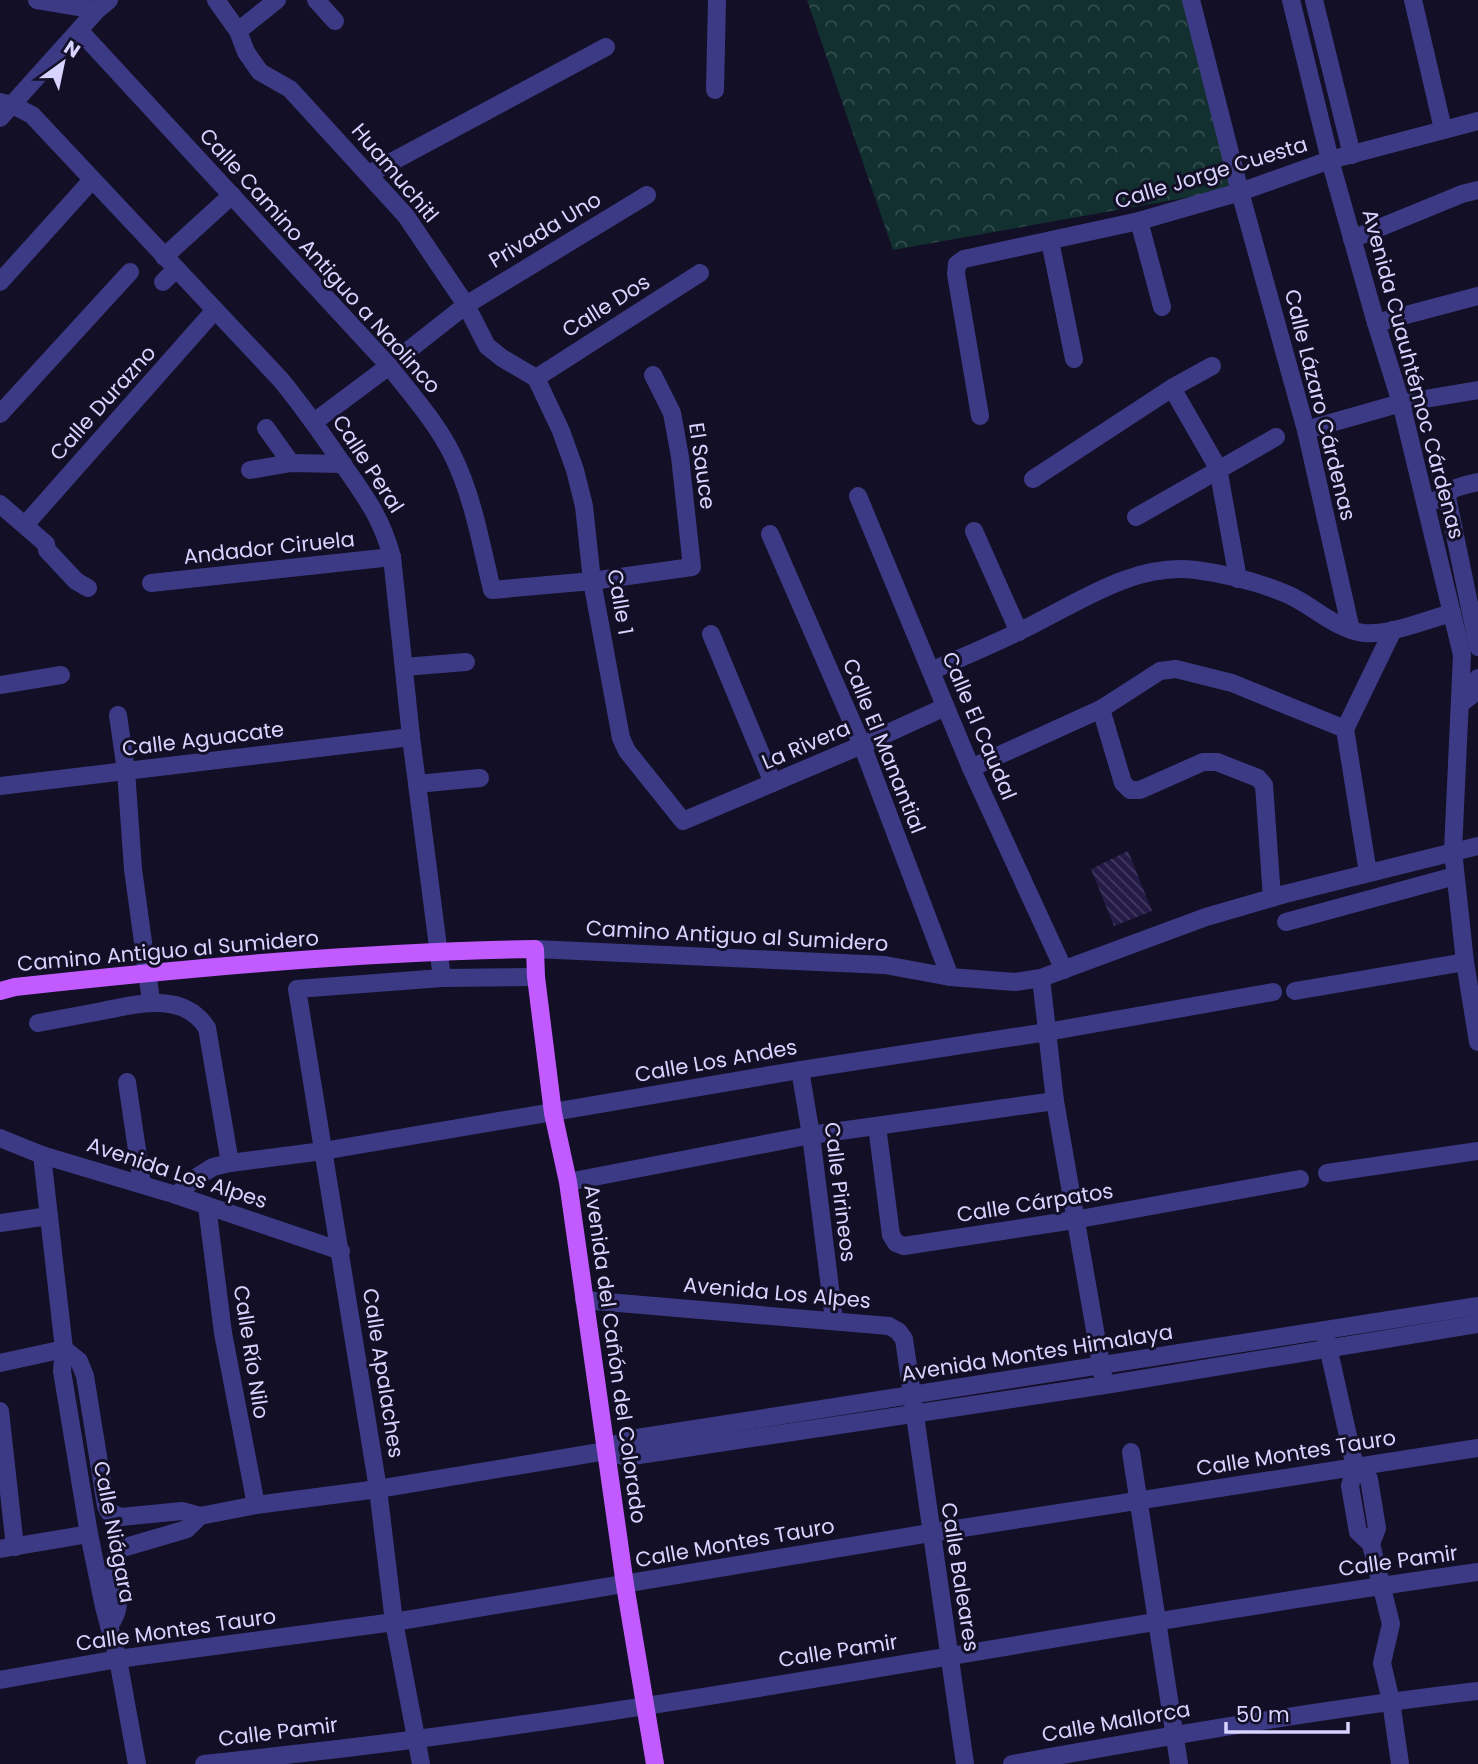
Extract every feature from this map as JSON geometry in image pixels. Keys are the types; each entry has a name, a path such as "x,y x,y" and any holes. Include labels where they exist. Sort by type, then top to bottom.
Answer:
{"main road":[{"name":"Camino Antiguo al Sumidero","path":"0,991 15,987 147,973 438,951 535,949"},
{"name":"Avenida del Cañón del Colorado","path":"535,949 552,1113 568,1182 625,1585 655,1764"}],"street":[{"path":"37,0 103,5"},
{"name":"Huamuchitl","path":"216,0 238,30 246,52 260,72 290,89 406,216 466,305 487,345 502,358 536,377"},
{"path":"238,30 276,0"},
{"path":"316,0 335,21"},
{"path":"715,90 717,0"},
{"name":"Calle Lázaro Cárdenas","path":"1191,0 1240,192 1306,430 1351,631"},
{"name":"Avenida Cuauhtémoc Cárdenas","path":"1292,0 1330,160 1401,403 1462,655 1452,851 1478,1042"},
{"path":"1314,0 1352,155"},
{"path":"1413,0 1443,129"},
{"path":"4,108 103,5"},
{"name":"Calle Camino Antiguo a Naolinco","path":"79,30 389,366 431,419 452,453 466,485 492,590 592,581"},
{"path":"369,174 606,47"},
{"name":"Calle Peral","path":"4,108 32,115 168,269 215,310 281,380 314,422 375,511 392,557 411,737 442,978"},
{"name":"Calle Jorge Cuesta","path":"980,416 956,274 957,264 964,258 1139,221 1240,192 1330,160 1478,121"},
{"path":"0,282 92,180"},
{"path":"1353,239 1462,194 1478,190"},
{"path":"168,269 232,195"},
{"name":"Privada Uno","path":"405,352 466,305 647,195"},
{"path":"1139,221 1163,307"},
{"path":"1050,241 1074,359"},
{"path":"0,414 130,272"},
{"name":"Calle Dos","path":"536,377 700,273"},
{"path":"1376,323 1478,296"},
{"name":"Calle Durazno","path":"25,525 215,310"},
{"path":"314,422 389,366"},
{"path":"1033,479 1172,388 1212,366"},
{"name":"El Sauce","path":"592,581 692,567 678,446 671,413 653,375"},
{"name":"Calle 1","path":"536,377 561,431 584,506 592,581 621,738 627,751 683,821"},
{"path":"1172,388 1218,468 1238,579"},
{"path":"1306,430 1401,403 1478,390"},
{"path":"266,428 291,463"},
{"path":"1136,517 1276,437"},
{"path":"250,470 291,463 343,464"},
{"path":"1427,510 1446,492 1478,482"},
{"path":"1446,492 1478,647"},
{"name":"Calle El Caudal","path":"858,496 971,768 1064,970"},
{"path":"0,504 46,544 47,550 88,588"},
{"path":"974,531 1019,632"},
{"name":"Calle El Manantial","path":"770,534 862,745 950,977"},
{"name":"Andador Ciruela","path":"151,583 392,557"},
{"path":"930,671 1019,632 1120,581 1159,570 1195,570 1238,579 1288,595 1351,631 1367,633 1393,629 1452,613"},
{"path":"1368,873 1345,729 1393,629"},
{"path":"711,634 773,783"},
{"path":"404,667 466,662"},
{"path":"971,768 1101,709 1160,671 1175,669 1232,683 1345,729"},
{"path":"0,685 61,675"},
{"path":"1460,704 1476,692 1478,678"},
{"name":"La Rivera","path":"683,821 945,707"},
{"path":"1101,709 1123,783 1130,790 1140,790 1203,762 1217,762 1258,778 1264,785 1272,898"},
{"path":"118,715 126,771 133,870 151,1001"},
{"name":"Calle Aguacate","path":"0,786 411,737"},
{"path":"417,784 480,778"},
{"name":"Camino Antiguo al Sumidero","path":"535,949 885,964 950,977 1016,982 1041,978 1206,918 1272,898 1478,846"},
{"path":"1286,922 1455,876"},
{"path":"1294,991 1465,962"},
{"path":"442,978 536,976"},
{"name":"Calle Apalaches","path":"421,1764 394,1622 378,1489 297,989 442,978"},
{"path":"1041,978 1055,1101 1105,1385"},
{"name":"Calle Los Andes","path":"176,1195 205,1172 230,1163 323,1151 800,1070 1047,1032 1273,992"},
{"path":"38,1023 151,1001 178,1006 200,1018 206,1028 230,1163"},
{"name":"Calle Pirineos","path":"800,1070 811,1135 834,1320"},
{"path":"127,1082 142,1184"},
{"path":"568,1182 811,1135 1055,1101"},
{"name":"Calle Cárpatos","path":"877,1126 891,1235 896,1243 904,1246 1074,1220 1300,1179"},
{"name":"Avenida Los Alpes","path":"0,1138 42,1155 142,1184 341,1251"},
{"path":"1327,1173 1478,1152"},
{"name":"Calle Niágara","path":"42,1155 64,1349 62,1371 89,1534 118,1659 137,1764"},
{"name":"Calle Río Nilo","path":"207,1206 223,1333 256,1505"},
{"path":"0,1223 49,1216"},
{"name":"Avenida Los Alpes","path":"584,1300 889,1326 898,1331 904,1339 911,1396"},
{"name":"Avenida Montes Himalaya","path":"121,1517 182,1511 200,1516 256,1505 378,1489 606,1451 624,1440 1478,1306"},
{"name":"Avenida Montes Himalaya","path":"606,1451 626,1457 913,1415 1478,1324"},
{"path":"1351,1325 1354,1345"},
{"path":"1324,1330 1355,1467 1350,1486 1358,1532 1371,1544 1391,1624 1382,1663 1391,1701 1395,1763"},
{"path":"0,1363 64,1349"},
{"name":"Calle Niágara","path":"64,1349 79,1361 85,1376 106,1507 109,1512 121,1517"},
{"name":"Calle Baleares","path":"911,1396 965,1764"},
{"path":"0,1411 8,1548 89,1534"},
{"name":"Calle Montes Tauro","path":"0,1680 118,1659 394,1622 930,1533 1478,1448"},
{"path":"1131,1451 1178,1764"},
{"name":"Avenida Montes Himalaya","path":"109,1626 117,1616 119,1608 116,1555 119,1549 187,1529 200,1516"},
{"name":"Calle Pamir","path":"204,1764 416,1739 645,1705 950,1657 1156,1621 1478,1572"},
{"name":"Calle Mallorca","path":"1012,1764 1173,1735 1391,1701 1478,1691"}],"green space":[{"path":"807,0 1184,0 1235,189 893,250"}],"building":[{"path":"1128,851 1152,911 1114,926 1091,869"}]}
